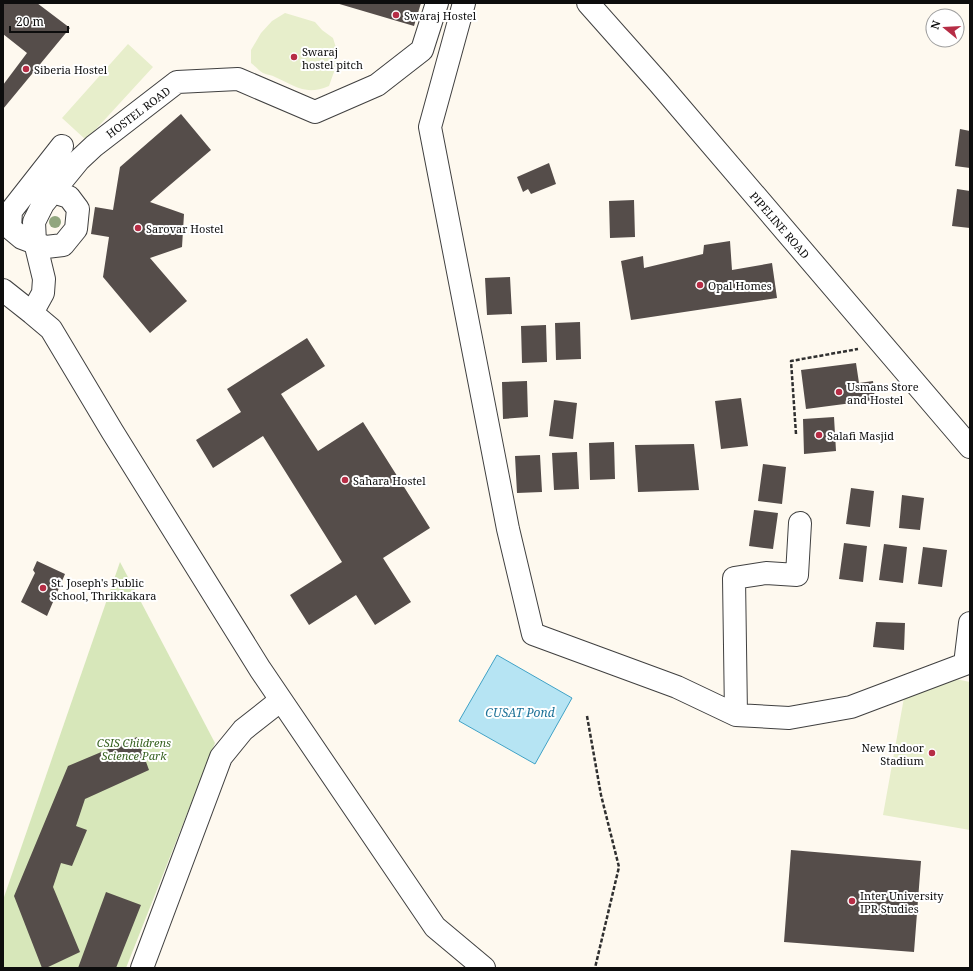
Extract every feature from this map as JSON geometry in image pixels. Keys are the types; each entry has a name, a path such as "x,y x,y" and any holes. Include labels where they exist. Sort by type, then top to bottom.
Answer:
{"street":[{"name":"HOSTEL ROAD","path":"32,313 43,293 44,279 35,242 34,222 43,204 79,160 94,146 177,82 238,80 315,112 377,85 422,50 437,3"},
{"path":"464,3 430,127 508,529 534,634 677,688 736,716 789,718 851,707 965,664 970,623"},
{"name":"PIPELINE ROAD","path":"588,3 970,447"},
{"path":"53,192 69,197 78,209 76,229 63,245 46,247 22,238 10,228 11,211 62,146"},
{"path":"3,290 51,329 112,431 281,700 435,926 484,968"},
{"path":"736,716 734,578 766,573 797,575 800,523"},
{"path":"142,968 221,757 243,730 281,700"}],"path":[{"path":"796,434 791,361 882,345"},
{"path":"587,716 601,795 619,867 595,968"}],"green space":[{"name":"Swaraj hostel pitch","path":"285,13 315,22 322,30 333,38 337,51 335,69 329,86 313,90 301,89 274,76 263,73 251,63 251,50 261,33 272,21"},
{"path":"128,44 153,67 86,140 62,118"},
{"name":"CSIS Childrens Science Park","path":"120,562 215,743 126,968 3,968 3,900"},
{"name":"New Indoor Stadium","path":"956,679 970,682 970,830 883,815 905,692"}],"water":[{"name":"CUSAT Pond","path":"497,655 572,698 535,764 459,721"}],"building":[{"name":"Siberia Hostel","path":"3,3 37,3 70,28 3,109 3,85 27,53 3,34"},
{"name":"Swaraj Hostel","path":"336,3 421,3 414,26"},
{"name":"Sarovar Hostel","path":"181,114 211,150 150,202 184,214 182,247 150,258 187,301 150,333 103,277 109,237 91,234 95,207 113,210 120,167"},
{"path":"960,129 970,131 970,168 955,166"},
{"path":"549,163 556,184 531,194 528,189 523,192 517,177"},
{"path":"957,189 970,191 970,228 952,226"},
{"path":"634,200 635,237 610,238 609,201"},
{"name":"Opal Homes","path":"730,241 732,270 772,263 777,298 631,320 621,261 643,256 644,268 703,254 704,245"},
{"path":"510,277 512,314 487,315 485,278"},
{"path":"580,322 581,359 556,360 555,323"},
{"path":"546,325 547,362 522,363 521,326"},
{"name":"Sahara Hostel","path":"307,338 325,366 281,394 318,451 363,422 430,528 383,558 411,602 375,625 356,595 309,625 290,595 342,562 263,436 213,468 196,440 241,412 227,389"},
{"name":"Usmans Store and Hostel","path":"856,363 859,383 873,381 875,400 806,409 801,370"},
{"path":"527,381 528,417 503,419 502,382"},
{"path":"741,398 748,446 721,449 715,401"},
{"path":"554,400 577,403 573,439 549,436"},
{"name":"Salafi Masjid","path":"834,417 836,451 804,454 803,419"},
{"path":"614,442 615,479 590,480 589,443"},
{"path":"694,444 699,490 638,492 635,445"},
{"path":"577,452 579,489 554,490 552,453"},
{"path":"540,455 542,492 517,493 515,456"},
{"path":"763,464 786,467 782,504 758,501"},
{"path":"851,488 874,491 870,527 846,524"},
{"path":"902,495 924,498 920,530 899,528"},
{"path":"754,510 778,513 773,549 749,546"},
{"path":"844,543 867,546 863,582 839,579"},
{"path":"884,544 907,547 903,583 879,580"},
{"path":"923,547 947,550 942,587 918,584"},
{"name":"St. Joseph's Public School, Thrikkakara","path":"37,561 65,574 47,616 21,602 35,573 33,570"},
{"path":"876,622 905,623 904,650 873,647"},
{"path":"137,737 149,770 85,799 76,826 87,830 72,866 61,863 53,887 80,952 46,968 42,968 14,896 68,766"},
{"name":"Inter University IPR Studies","path":"791,850 921,861 914,952 784,942"},
{"path":"106,892 141,905 116,968 78,968"}],"place":[{"name":"Swaraj Hostel","path":"396,15"},
{"name":"Swaraj hostel pitch","path":"294,57"},
{"name":"Siberia Hostel","path":"26,69"},
{"name":"Sarovar Hostel","path":"138,228"},
{"name":"Opal Homes","path":"700,285"},
{"name":"Usmans Store and Hostel","path":"839,392"},
{"name":"Salafi Masjid","path":"819,435"},
{"name":"Sahara Hostel","path":"345,480"},
{"name":"St. Joseph's Public School, Thrikkakara","path":"43,588"},
{"name":"New Indoor Stadium","path":"932,753"},
{"name":"Inter University IPR Studies","path":"852,901"}]}
